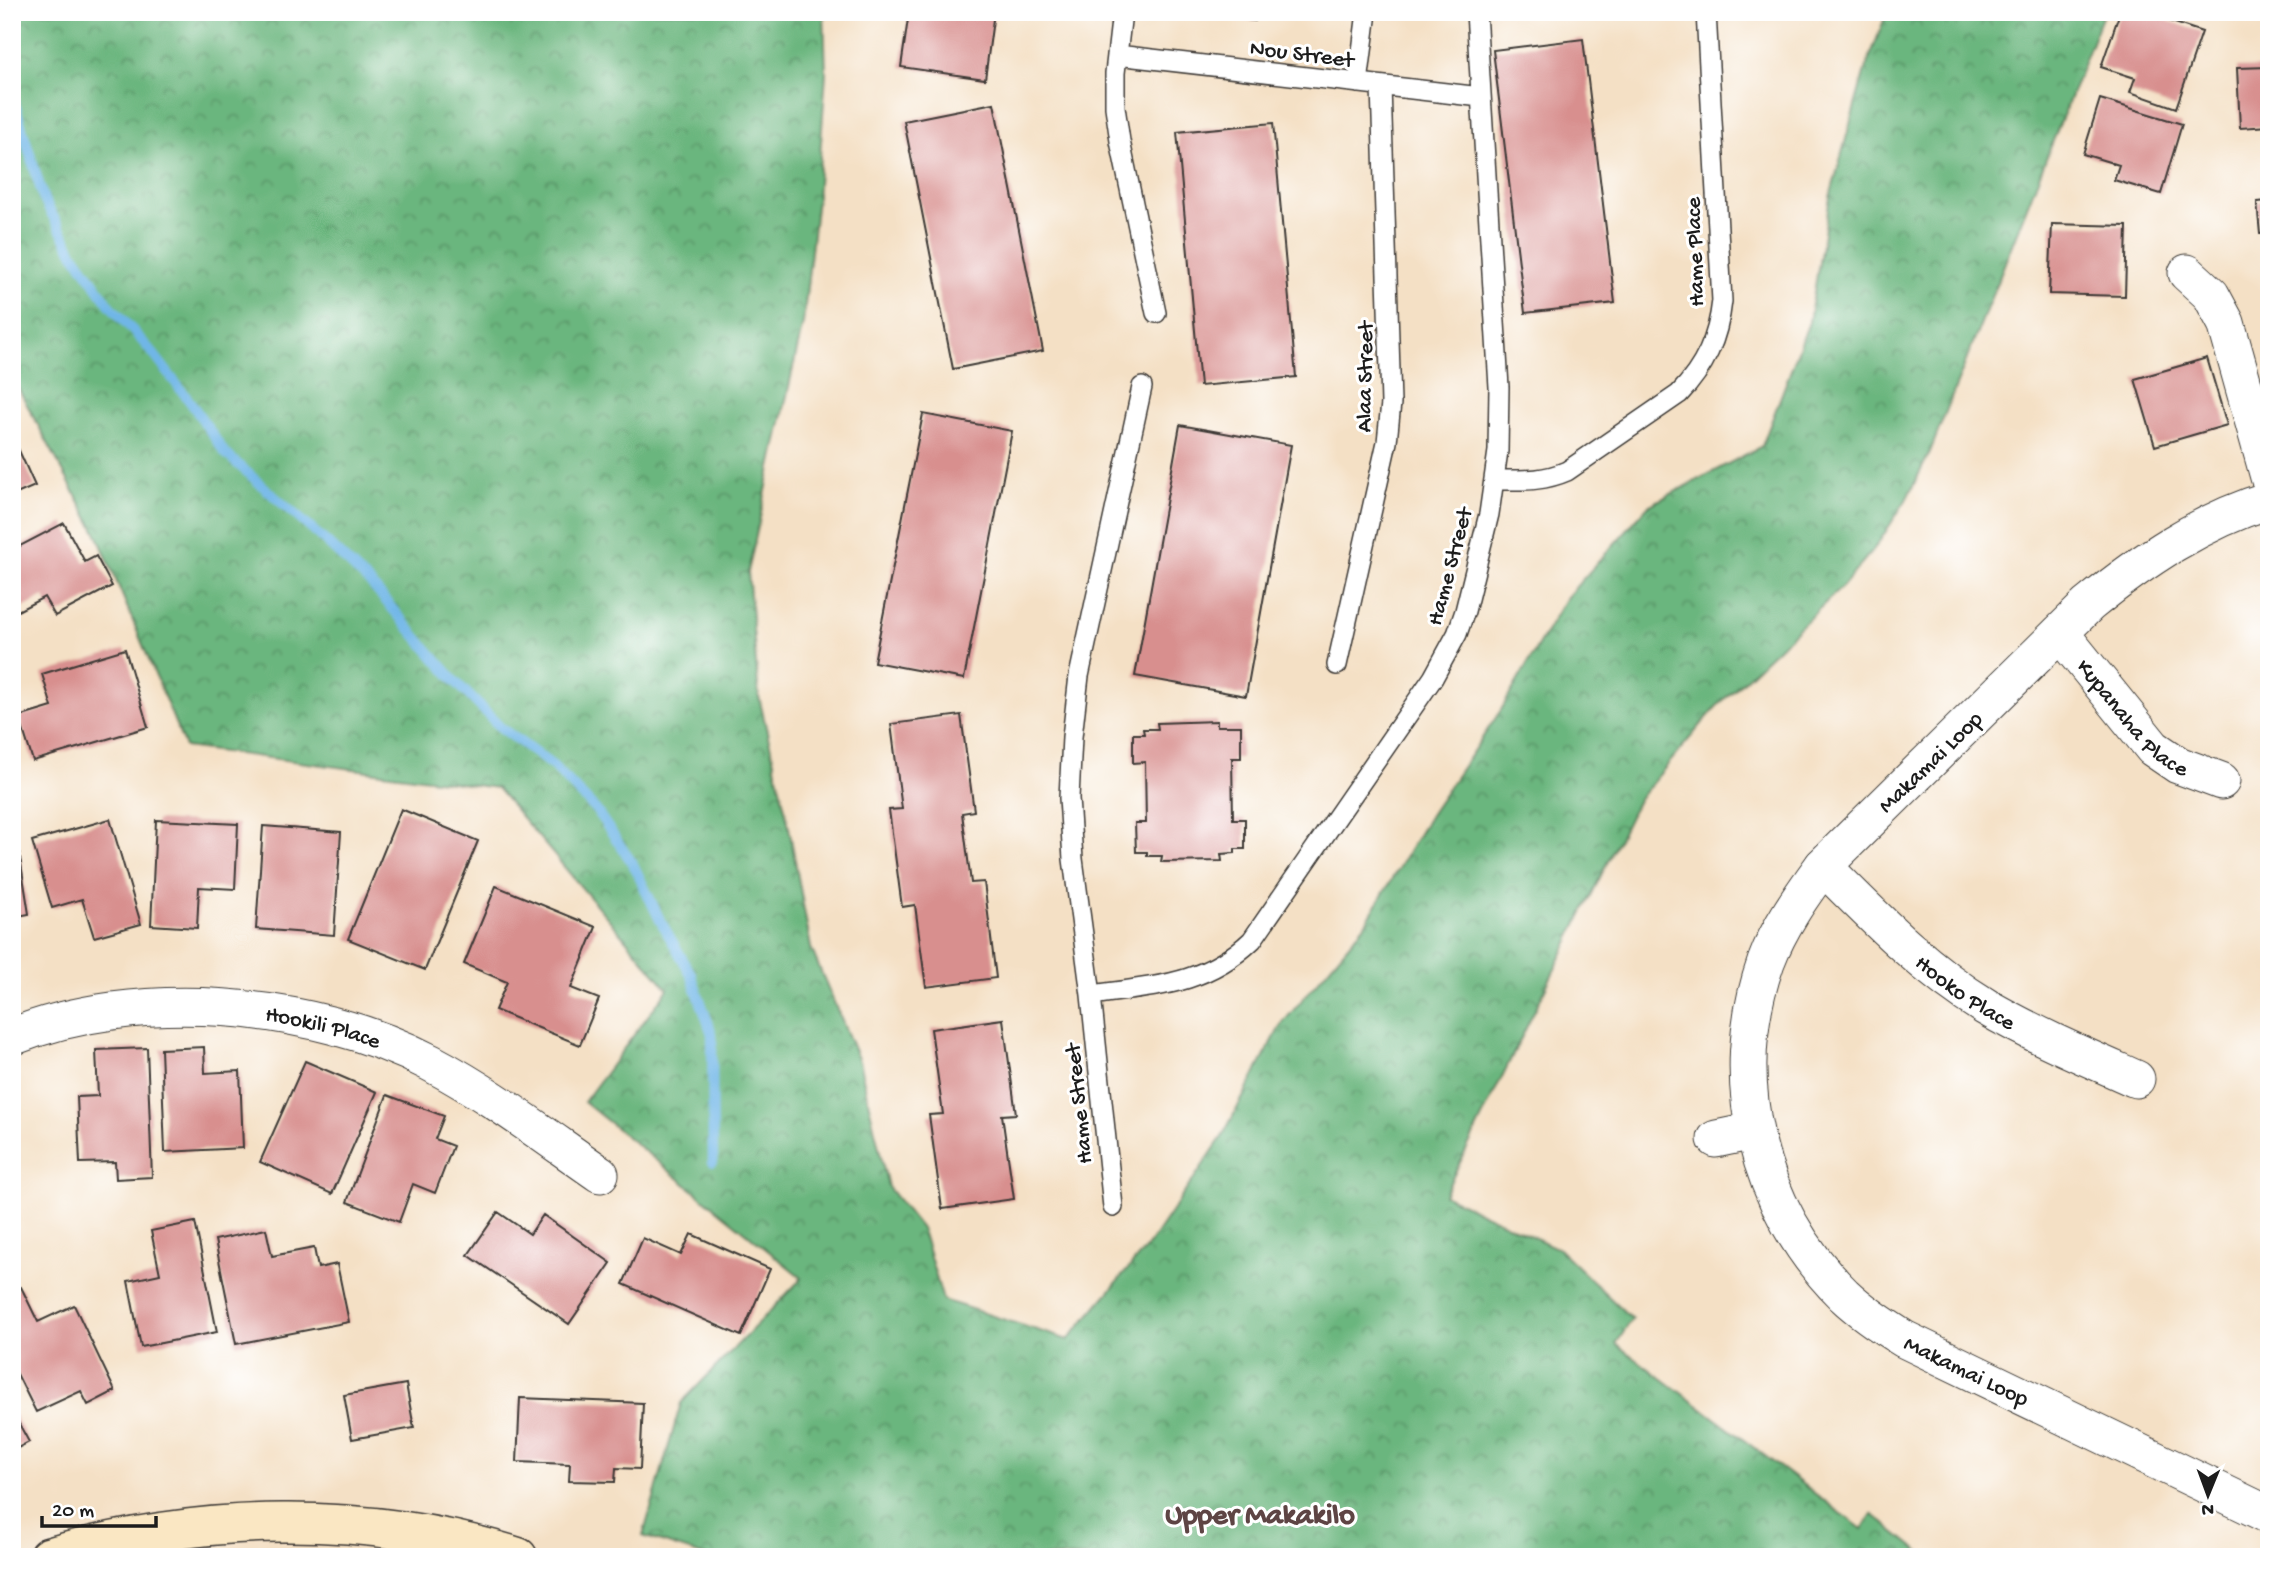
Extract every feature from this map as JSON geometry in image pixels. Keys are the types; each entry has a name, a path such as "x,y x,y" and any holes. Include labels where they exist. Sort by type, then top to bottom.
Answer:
{"street":[{"path":"2187,273 2211,295 2226,323 2269,477"},
{"name":"Makamai Loop","path":"2269,500 2215,521 2170,544 2128,572 2088,605 1823,866 1801,895 1767,960 1756,995 1747,1067 1754,1131 1766,1174 1780,1208 1798,1240 1837,1287 1873,1319 1904,1339 2269,1515"},
{"name":"Kupanaha Place","path":"2060,633 2153,748 2178,765 2221,780"},
{"name":"Hooko Place","path":"1823,866 1892,936 1937,973 1985,1006 2035,1034 2136,1079"},
{"name":"Hookili Place","path":"12,1037 77,1018 137,1008 197,1006 257,1010 316,1021 374,1038 429,1062 482,1092 600,1174"},
{"path":"1716,1139 1754,1131"},
{"path":"48,1557 99,1542 196,1527 294,1522 392,1529 488,1547 518,1557"}],"lane":[{"path":"1122,12 1115,107 1156,313"},
{"path":"1358,83 1367,12"},
{"name":"Hame Street","path":"1091,995 1195,977 1229,960 1252,940 1433,678 1446,656 1465,611 1489,514 1498,451 1499,387 1476,12"},
{"name":"Hame Place","path":"1494,480 1536,481 1567,471 1679,394 1699,372 1710,352 1722,301 1706,12"},
{"name":"Nou Street","path":"1117,55 1481,97"},
{"name":"Alaa Street","path":"1337,665 1387,442 1391,402 1381,86"},
{"name":"Hame Street","path":"1113,1207 1091,995 1073,859 1069,798 1079,676 1142,387"}],"green space":[{"path":"12,12 824,12 826,73 817,198 803,323 748,572 759,697 788,822 811,948 859,1061 888,1187 922,1230 943,1300 1068,1340 1151,1242 1222,1137 1281,1025 1364,926 1430,815 1501,710 1565,599 1648,506 1762,446 1809,322 1830,197 1864,73 1887,12 2104,12 1930,452 1906,500 1877,545 1843,586 1716,707 1638,800 1444,1195 1559,1249 1632,1319 1616,1344 1862,1529 1872,1514 1926,1557 708,1557 643,1536 681,1403 802,1278 584,1102 668,989 497,788 185,747 97,534 12,377"}],"building":[{"path":"909,12 994,12 985,79 901,67"},
{"path":"1194,12 1256,12 1255,21"},
{"path":"2120,12 2142,12 2202,32 2176,108 2130,92 2135,78 2101,67"},
{"path":"1583,39 1615,303 1525,313 1493,50"},
{"path":"2269,67 2269,126 2240,128 2237,68"},
{"path":"2100,99 2182,124 2161,194 2114,180 2119,165 2083,154"},
{"path":"994,103 1043,351 953,369 904,121"},
{"path":"1273,123 1296,377 1200,386 1177,132"},
{"path":"2269,201 2269,234 2260,234 2257,202"},
{"path":"2052,224 2127,226 2125,296 2049,294"},
{"path":"2207,358 2227,425 2155,446 2135,379"},
{"path":"923,414 1012,431 964,679 874,662"},
{"path":"1180,425 1291,445 1246,696 1135,676"},
{"path":"12,435 35,486 12,496"},
{"path":"64,523 85,562 96,556 112,586 55,616 44,597 12,614 12,550"},
{"path":"125,649 148,727 33,761 19,717 52,707 42,674"},
{"path":"961,715 974,811 962,813 971,883 984,882 996,978 926,987 915,905 902,907 889,810 902,809 891,724"},
{"path":"1217,721 1217,726 1241,726 1241,758 1232,758 1233,819 1245,819 1245,849 1221,854 1222,861 1161,862 1162,856 1147,856 1147,852 1136,852 1135,823 1146,823 1145,762 1133,763 1133,734 1144,734 1143,729 1158,729 1157,723"},
{"path":"401,809 478,841 425,970 348,939"},
{"path":"110,819 141,924 94,937 82,899 52,908 32,841"},
{"path":"156,820 238,824 235,889 199,887 197,928 151,925"},
{"path":"263,826 341,832 334,935 256,929"},
{"path":"19,851 29,914 12,917 12,852"},
{"path":"496,886 596,927 571,988 599,999 580,1045 495,1010 507,982 464,964"},
{"path":"1003,1019 1016,1114 1002,1115 1014,1199 942,1209 929,1115 943,1114 931,1029"},
{"path":"204,1047 205,1073 240,1071 243,1148 165,1152 161,1049"},
{"path":"147,1048 152,1177 116,1179 115,1162 80,1163 77,1097 98,1096 96,1050"},
{"path":"305,1061 377,1092 332,1194 260,1162"},
{"path":"387,1095 444,1116 435,1139 453,1146 435,1193 413,1184 399,1222 347,1202"},
{"path":"498,1212 530,1234 543,1215 611,1263 569,1324 468,1255"},
{"path":"195,1222 217,1332 141,1347 128,1281 160,1274 151,1231"},
{"path":"266,1229 272,1256 314,1248 318,1268 337,1264 349,1322 236,1344 215,1240"},
{"path":"691,1234 770,1269 741,1336 623,1284 643,1238 681,1255"},
{"path":"21,1287 38,1322 74,1305 115,1391 88,1405 81,1391 36,1412 12,1364 12,1291"},
{"path":"406,1384 414,1428 352,1439 344,1395"},
{"path":"520,1398 643,1403 640,1469 616,1468 615,1482 569,1481 570,1464 517,1462"},
{"path":"12,1411 29,1442 12,1451"}],"waterway":[{"path":"12,95 44,200 74,254 109,304 152,352 191,403 225,453 371,584 454,680 500,727 553,766 596,810 633,864 660,920 691,974 712,1034 713,1162"}],"district":[{"name":"Upper Makakilo","path":"1260,1513"}]}
